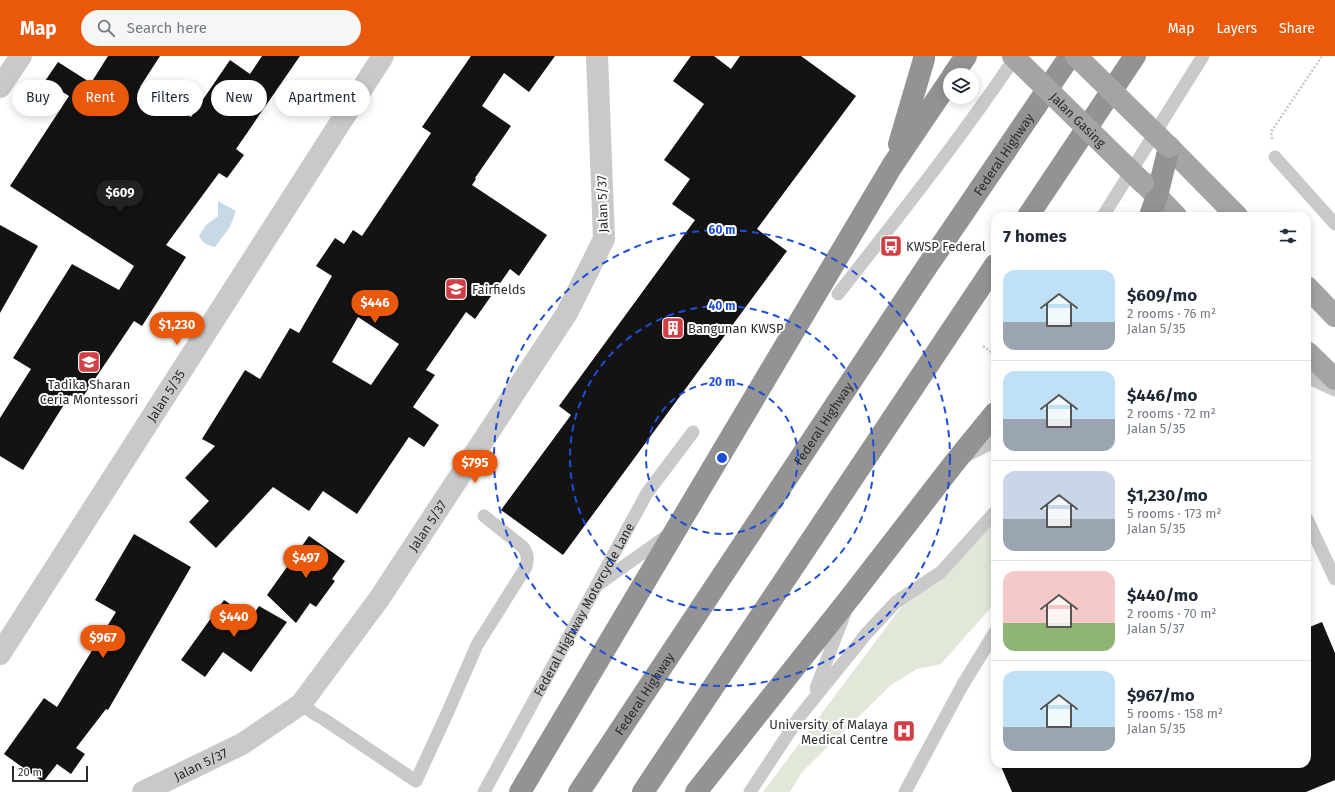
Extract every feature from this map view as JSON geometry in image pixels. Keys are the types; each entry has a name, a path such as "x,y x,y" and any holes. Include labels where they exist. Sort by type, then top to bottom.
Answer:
{"highway":[{"path":"892,166 924,56"},
{"path":"958,68 966,56"},
{"name":"Federal Highway","path":"579,792 922,274 1070,56"},
{"path":"1031,212 1135,56"},
{"path":"520,792 892,166 943,90"},
{"path":"1150,198 1169,147"},
{"path":"643,792 991,271"},
{"path":"696,792 852,595 954,462 991,418"}],"main road":[{"name":"Jalan Gasing","path":"1013,56 1150,198 1170,212"},
{"path":"1076,56 1233,212"},
{"path":"1311,292 1335,316"},
{"path":"1311,356 1335,379"}],"street":[{"path":"0,87 21,56"},
{"name":"Jalan 5/35","path":"0,654 383,56"},
{"name":"Jalan 5/37","path":"142,792 242,744 301,704 379,599 567,313 604,239 597,56"}],"lane":[{"path":"838,294 899,217 991,93 1016,56"},
{"path":"1106,212 1203,56"},
{"path":"1275,157 1335,224"},
{"path":"1311,379 1335,390"},
{"name":"Federal Highway Motorcycle Lane","path":"484,792 647,494 693,432"},
{"path":"954,462 991,443"},
{"path":"301,704 316,716 322,718 416,781 446,716 476,645 526,567 528,560 527,553 523,547 484,516"},
{"path":"750,792 800,716 867,633 896,602 941,572 991,516"},
{"path":"1311,527 1335,579"},
{"path":"596,586 676,528"},
{"path":"812,700 852,595"},
{"path":"905,792 962,686 991,639"}],"path":[{"path":"1275,157 1271,132 1322,56"},
{"path":"983,346 991,352"}],"shaded area":[{"path":"991,522 991,608 941,664 917,669 891,685 802,772 790,792 763,792 902,606 950,567"}],"water":[{"path":"218,201 236,211 230,227 215,247 205,243 199,236 206,225 218,216"}],"building":[{"path":"108,56 160,56 145,80 137,80 137,116 203,116 203,99 211,88 211,116 259,116 236,149 244,155 227,178 219,173 166,245 186,257 142,326 134,321 80,401 70,395 23,470 0,456 0,418 31,369 13,358 72,264 119,290 134,266 10,186 56,116 64,116 64,104 69,96 64,93 64,80 46,80 58,62 86,80 72,80 72,116 129,116 129,80 93,80"},
{"path":"262,56 300,56 283,80 275,80 275,92 267,104 267,80 216,80 230,60 250,74"},
{"path":"471,56 555,56 529,92 504,73 482,106 511,126 475,178 476,179 472,185 547,235 519,276 510,269 475,319 466,312 426,370 435,375 413,407 439,425 424,447 409,437 357,514 323,491 309,511 273,487 216,548 189,522 209,501 185,478 215,446 202,439 245,370 260,379 290,328 299,333 332,276 316,266 335,238 344,244 353,230 362,236 431,133 422,127","holes":["358,317 399,344 371,385 332,362"]},
{"name":"Bangunan KWSP","path":"691,56 714,56 731,69 740,56 801,56 856,96 757,229 787,251 563,555 501,510 571,415 559,406 695,220 672,204 690,179 664,160 704,104 673,81"},
{"path":"0,225 38,246 0,313"},
{"path":"134,534 191,567 108,710 106,709 76,748 85,754 71,774 57,764 43,782 4,754 44,698 57,707 116,612 95,600"},
{"path":"309,536 345,561 332,579 335,581 316,607 310,603 296,623 267,595"},
{"path":"224,600 251,618 259,606 287,622 251,672 223,652 205,677 181,660"},
{"path":"1322,622 1335,653 1335,780 1306,792 1012,792 1002,768 1311,768 1311,626"}],"place":[{"name":"KWSP Federal","path":"891,246"},
{"name":"Fairfields","path":"456,289"},
{"name":"Bangunan KWSP","path":"673,328"},
{"name":"Tadika Sharan Ceria Montessori","path":"89,362"},
{"name":"University of Malaya Medical Centre","path":"904,731"}]}
